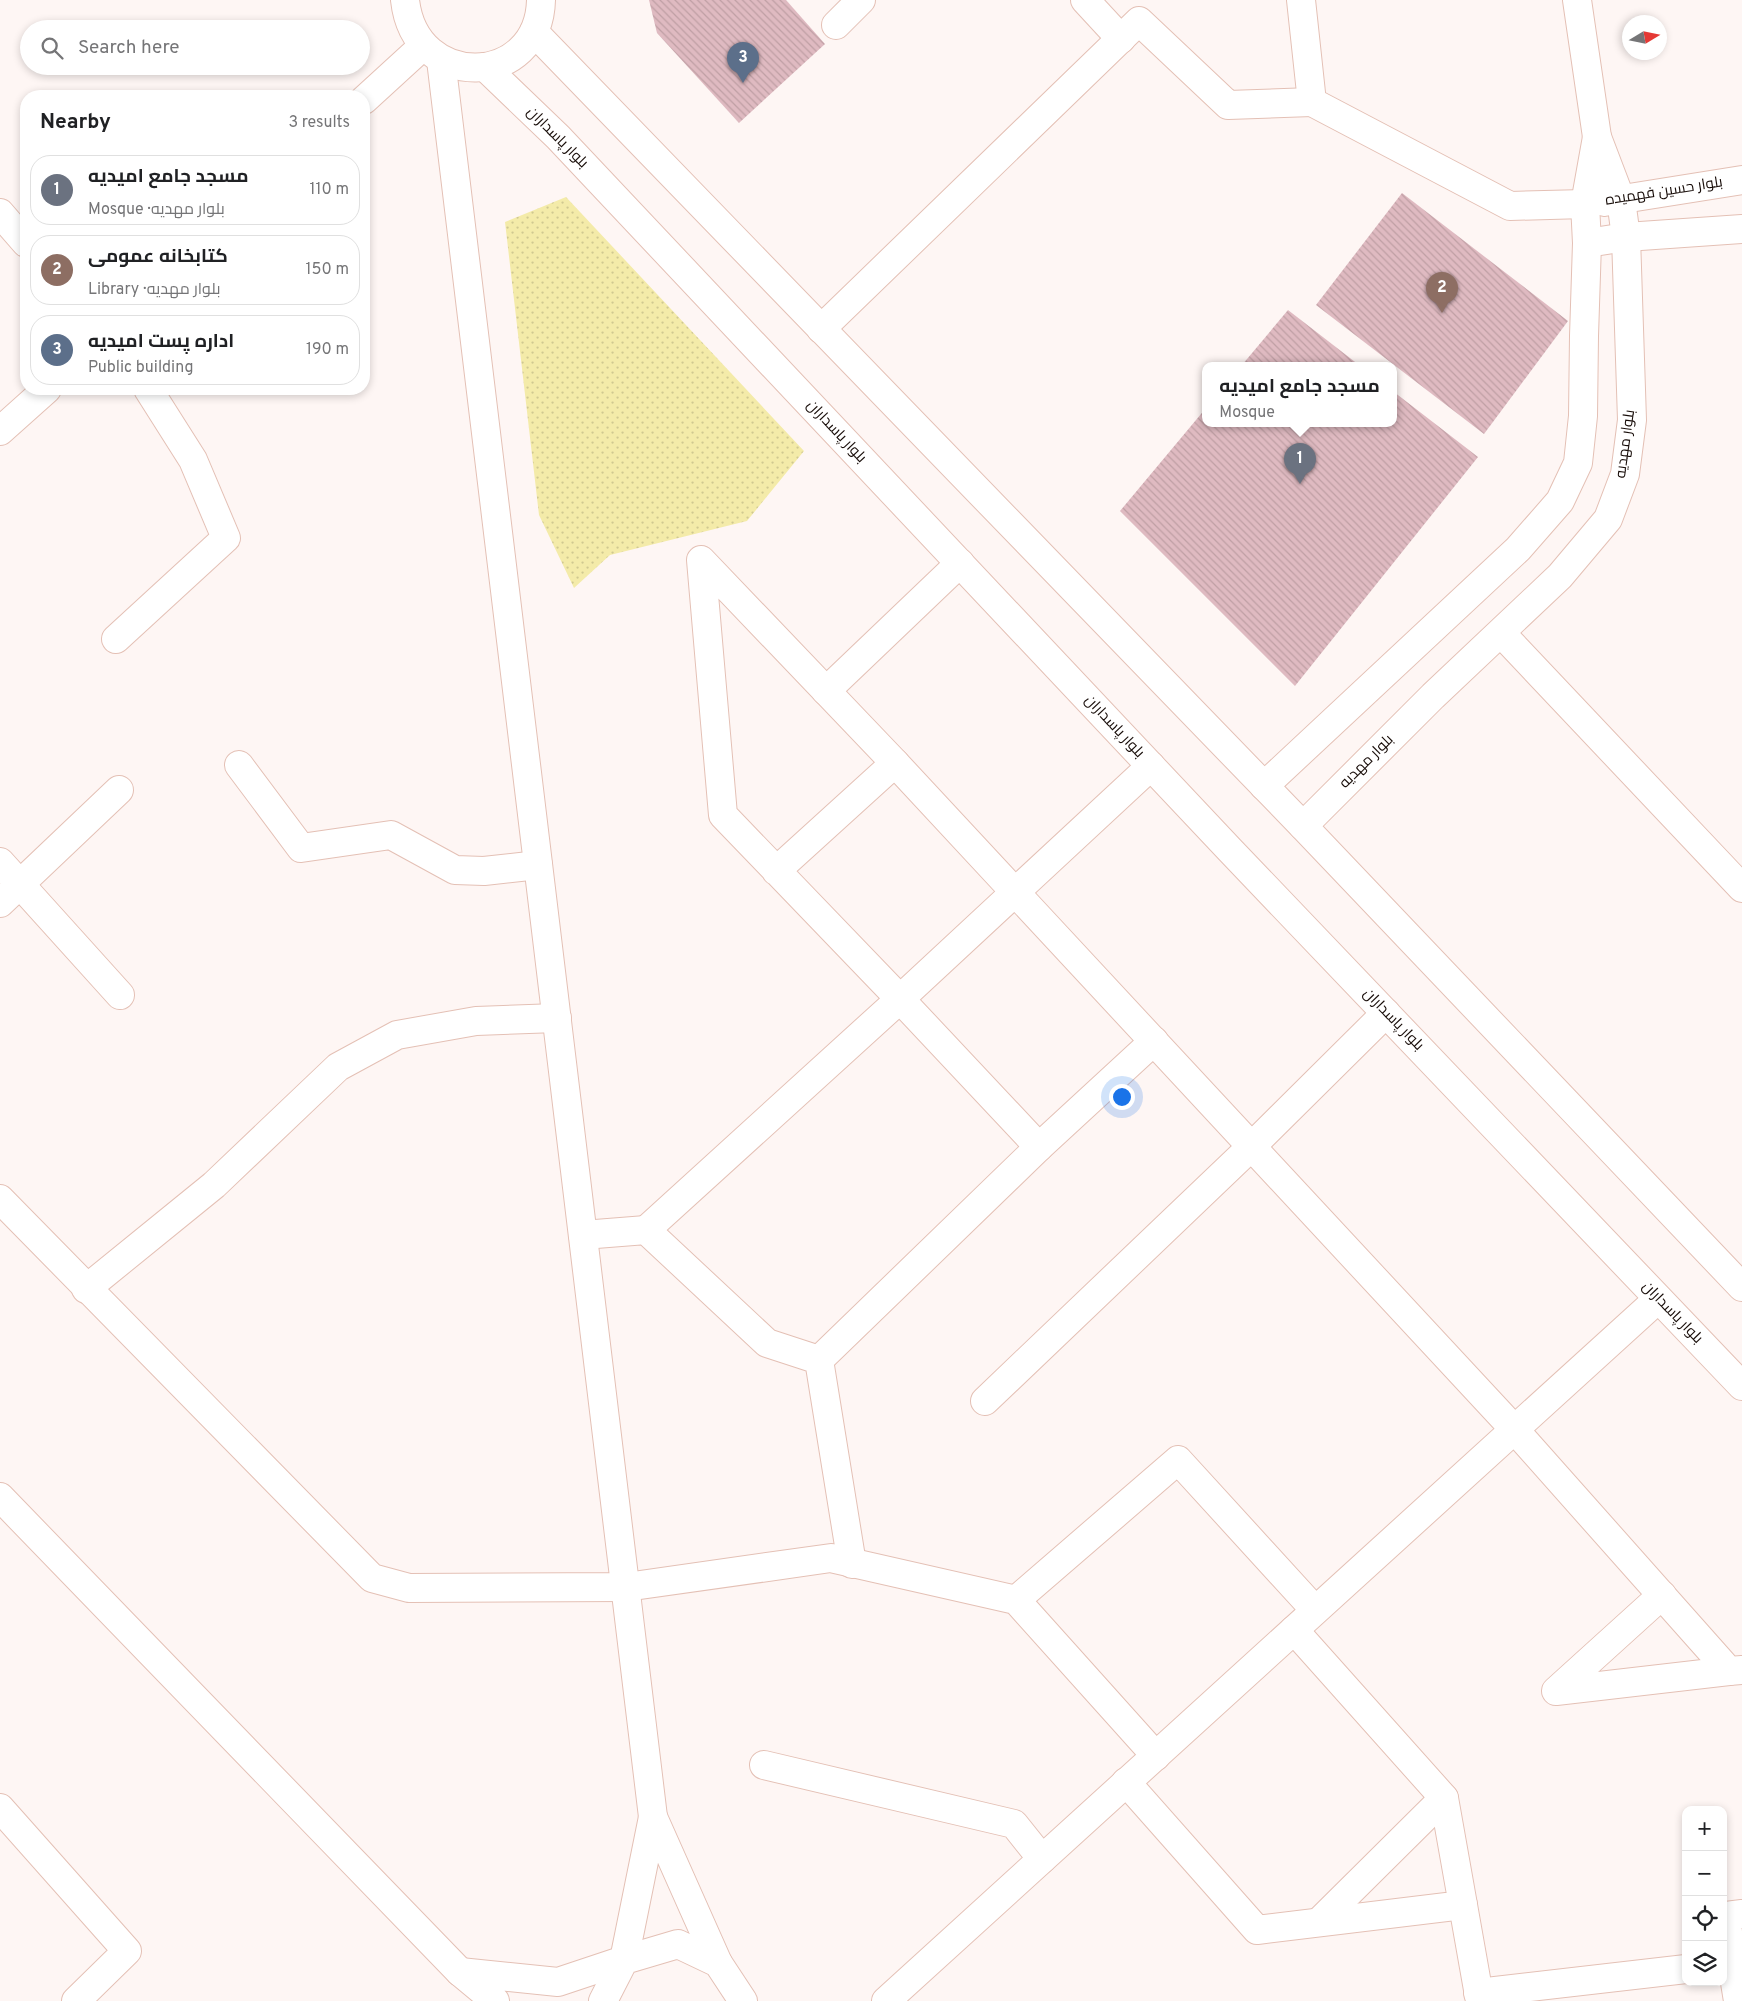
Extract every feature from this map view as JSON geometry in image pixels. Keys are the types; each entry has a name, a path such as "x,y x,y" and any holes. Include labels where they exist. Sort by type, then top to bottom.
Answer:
{"street":[{"path":"405,0 406,16 413,32 432,53 463,67 485,67 505,60 521,49 534,32 541,12 541,0"},
{"path":"836,25 861,0"},
{"path":"1086,0 1121,39"},
{"path":"821,329 1139,21 1228,105 1312,102 1301,0"},
{"name":"بلوار مهدیه","path":"1303,826 1434,696 1560,576 1608,519 1625,474 1632,420 1626,237 1621,200 1598,138 1577,0"},
{"path":"534,32 1303,826 1742,1287"},
{"path":"370,96 432,53"},
{"path":"432,53 538,865 653,1817 718,1963 743,2001"},
{"name":"بلوار پاسداران","path":"485,67 558,137 1151,766 1742,1386"},
{"name":"بلوار حسین فهمیده","path":"1312,102 1510,206 1585,204 1621,200 1742,180"},
{"path":"1264,786 1518,549 1560,501 1578,463 1583,416 1588,243 1585,204 1598,138"},
{"path":"0,213 20,237"},
{"path":"1588,243 1626,237 1742,229"},
{"path":"0,431 39,395"},
{"path":"116,639 226,538 193,460 152,395"},
{"path":"1039,1147 723,815 700,560 895,763 1514,1429 1662,1595 1736,1670"},
{"path":"826,691 960,563"},
{"path":"1501,633 1742,888"},
{"path":"776,871 895,763"},
{"path":"239,765 301,848 391,835 455,870 484,871 538,865"},
{"path":"583,1235 646,1230 900,999 1014,891 1151,766"},
{"path":"0,903 119,790"},
{"path":"0,862 21,883 120,995"},
{"path":"985,1401 1252,1146 1386,1013"},
{"path":"86,1289 214,1185 338,1068 397,1035 476,1021 557,1018"},
{"path":"819,1360 1039,1147 1154,1041"},
{"path":"0,1199 86,1289 372,1578 409,1588 626,1587 831,1558 1016,1600 1156,1756"},
{"path":"646,1230 767,1344 819,1360"},
{"path":"886,2001 1658,1298"},
{"path":"819,1360 852,1564"},
{"path":"1016,1600 1178,1460 1315,1610"},
{"path":"0,1497 460,1972 495,2001"},
{"path":"1662,1595 1556,1691 1736,1670"},
{"path":"1294,1630 1444,1798 1479,1997 1682,1970"},
{"path":"764,1765 1014,1824 1042,1859"},
{"path":"1126,1782 1258,1930 1463,1905"},
{"path":"1318,1922 1444,1798"},
{"path":"0,1808 127,1952 76,2001"},
{"path":"603,2001 624,1960 653,1817"},
{"path":"1738,2001 1728,1964 1726,1916 1742,1914"},
{"path":"460,1972 558,1982 678,1944 718,1963"}],"shaded area":[{"path":"566,197 804,451 747,521 610,555 574,588 539,515 505,222"}],"building":[{"path":"649,0 786,0 825,44 739,123 657,33"},
{"path":"1402,193 1568,321 1484,434 1397,367 1397,362 1390,362 1316,305"},
{"path":"1288,310 1355,362 1245,362"},
{"path":"1397,394 1478,457 1295,686 1120,511 1202,413 1202,427 1397,427"}],"place":[{"name":"اداره پست امیدیه","path":"743,83"},
{"name":"کتابخانه عمومی","path":"1442,313"},
{"name":"مسجد جامع امیدیه","path":"1300,484"}]}
